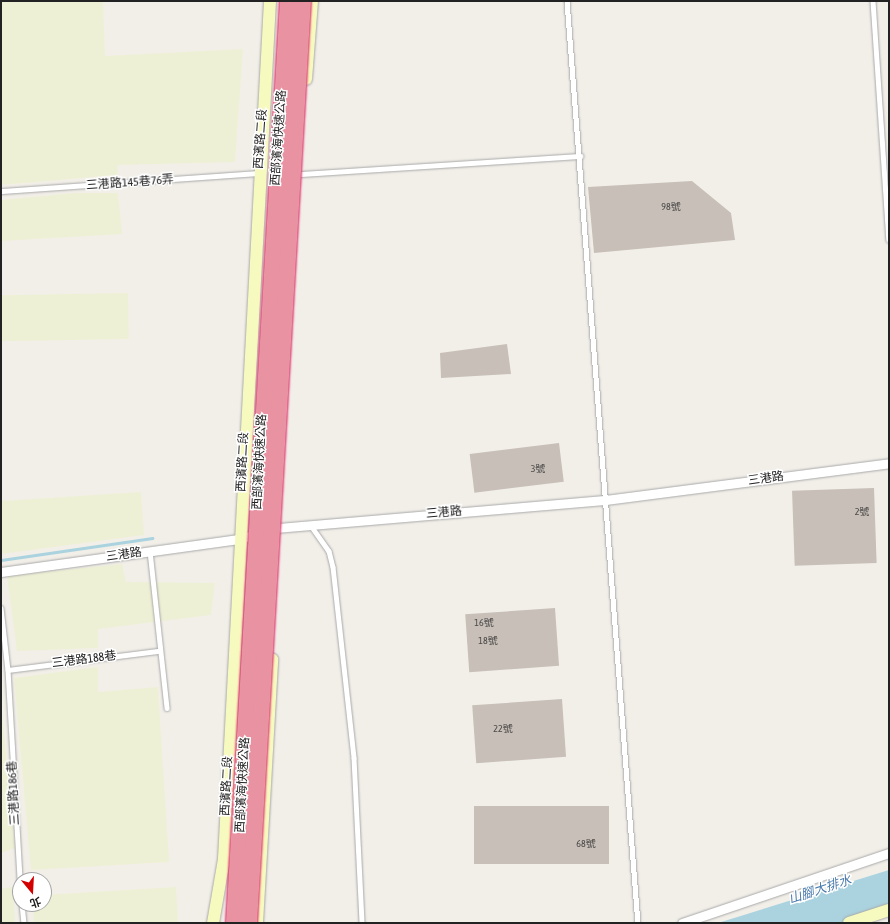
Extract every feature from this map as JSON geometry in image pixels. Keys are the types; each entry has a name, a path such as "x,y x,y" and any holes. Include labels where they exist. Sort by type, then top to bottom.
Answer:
{"highway":[{"name":"西部濱海快速公路","path":"234,923 288,1"},
{"name":"西部濱海快速公路","path":"249,923 303,1"}],"street":[{"name":"西濱路二段","path":"213,923 224,859 239,539 270,1"},
{"path":"257,923 277,528 312,1"},
{"path":"259,173 300,174"},
{"name":"三港路","path":"1,572 239,539 277,528 312,527 606,500 889,463"},
{"path":"682,923 889,853"},
{"path":"849,923 889,910"}],"lane":[{"path":"567,1 638,923"},
{"path":"873,1 889,239"},
{"path":"300,174 580,156"},
{"name":"三港路145巷76弄","path":"1,191 259,173"},
{"path":"312,527 329,551 334,568 354,758 362,923"},
{"path":"150,551 159,651 167,708"},
{"name":"三港路186巷","path":"1,608 8,670 19,872"},
{"name":"三港路188巷","path":"8,670 159,651"},
{"path":"23,912 24,923"}],"green space":[{"path":"1,1 103,1 105,56 243,49 235,162 118,165 117,175 1,185"},
{"path":"74,193 118,193 122,234 1,241 1,200"},
{"path":"128,293 129,339 2,341 1,295"},
{"path":"141,492 144,535 1,554 1,501"},
{"path":"122,564 126,582 215,583 211,615 98,629 98,648 17,651 7,576"},
{"path":"98,667 98,692 158,687 169,862 31,870 14,678"},
{"path":"1,703 15,848 1,853"},
{"path":"12,887 12,912 14,912 15,923 1,923 1,889"},
{"path":"176,887 178,923 34,923 33,912 52,912 52,895"}],"water":[{"path":"889,870 889,909 845,923 718,923"}],"building":[{"path":"692,181 731,213 735,240 594,253 588,187"},
{"path":"507,344 511,374 441,378 440,353"},
{"path":"559,443 564,482 474,493 470,454"},
{"path":"874,488 877,563 795,566 792,491"},
{"path":"555,608 559,666 469,672 465,614"},
{"path":"562,699 566,757 476,763 472,705"},
{"path":"474,806 609,806 609,864 474,864"}],"waterway":[{"path":"1,560 152,538"}],"water label":[{"name":"山腳大排水","path":"820,890"}]}
